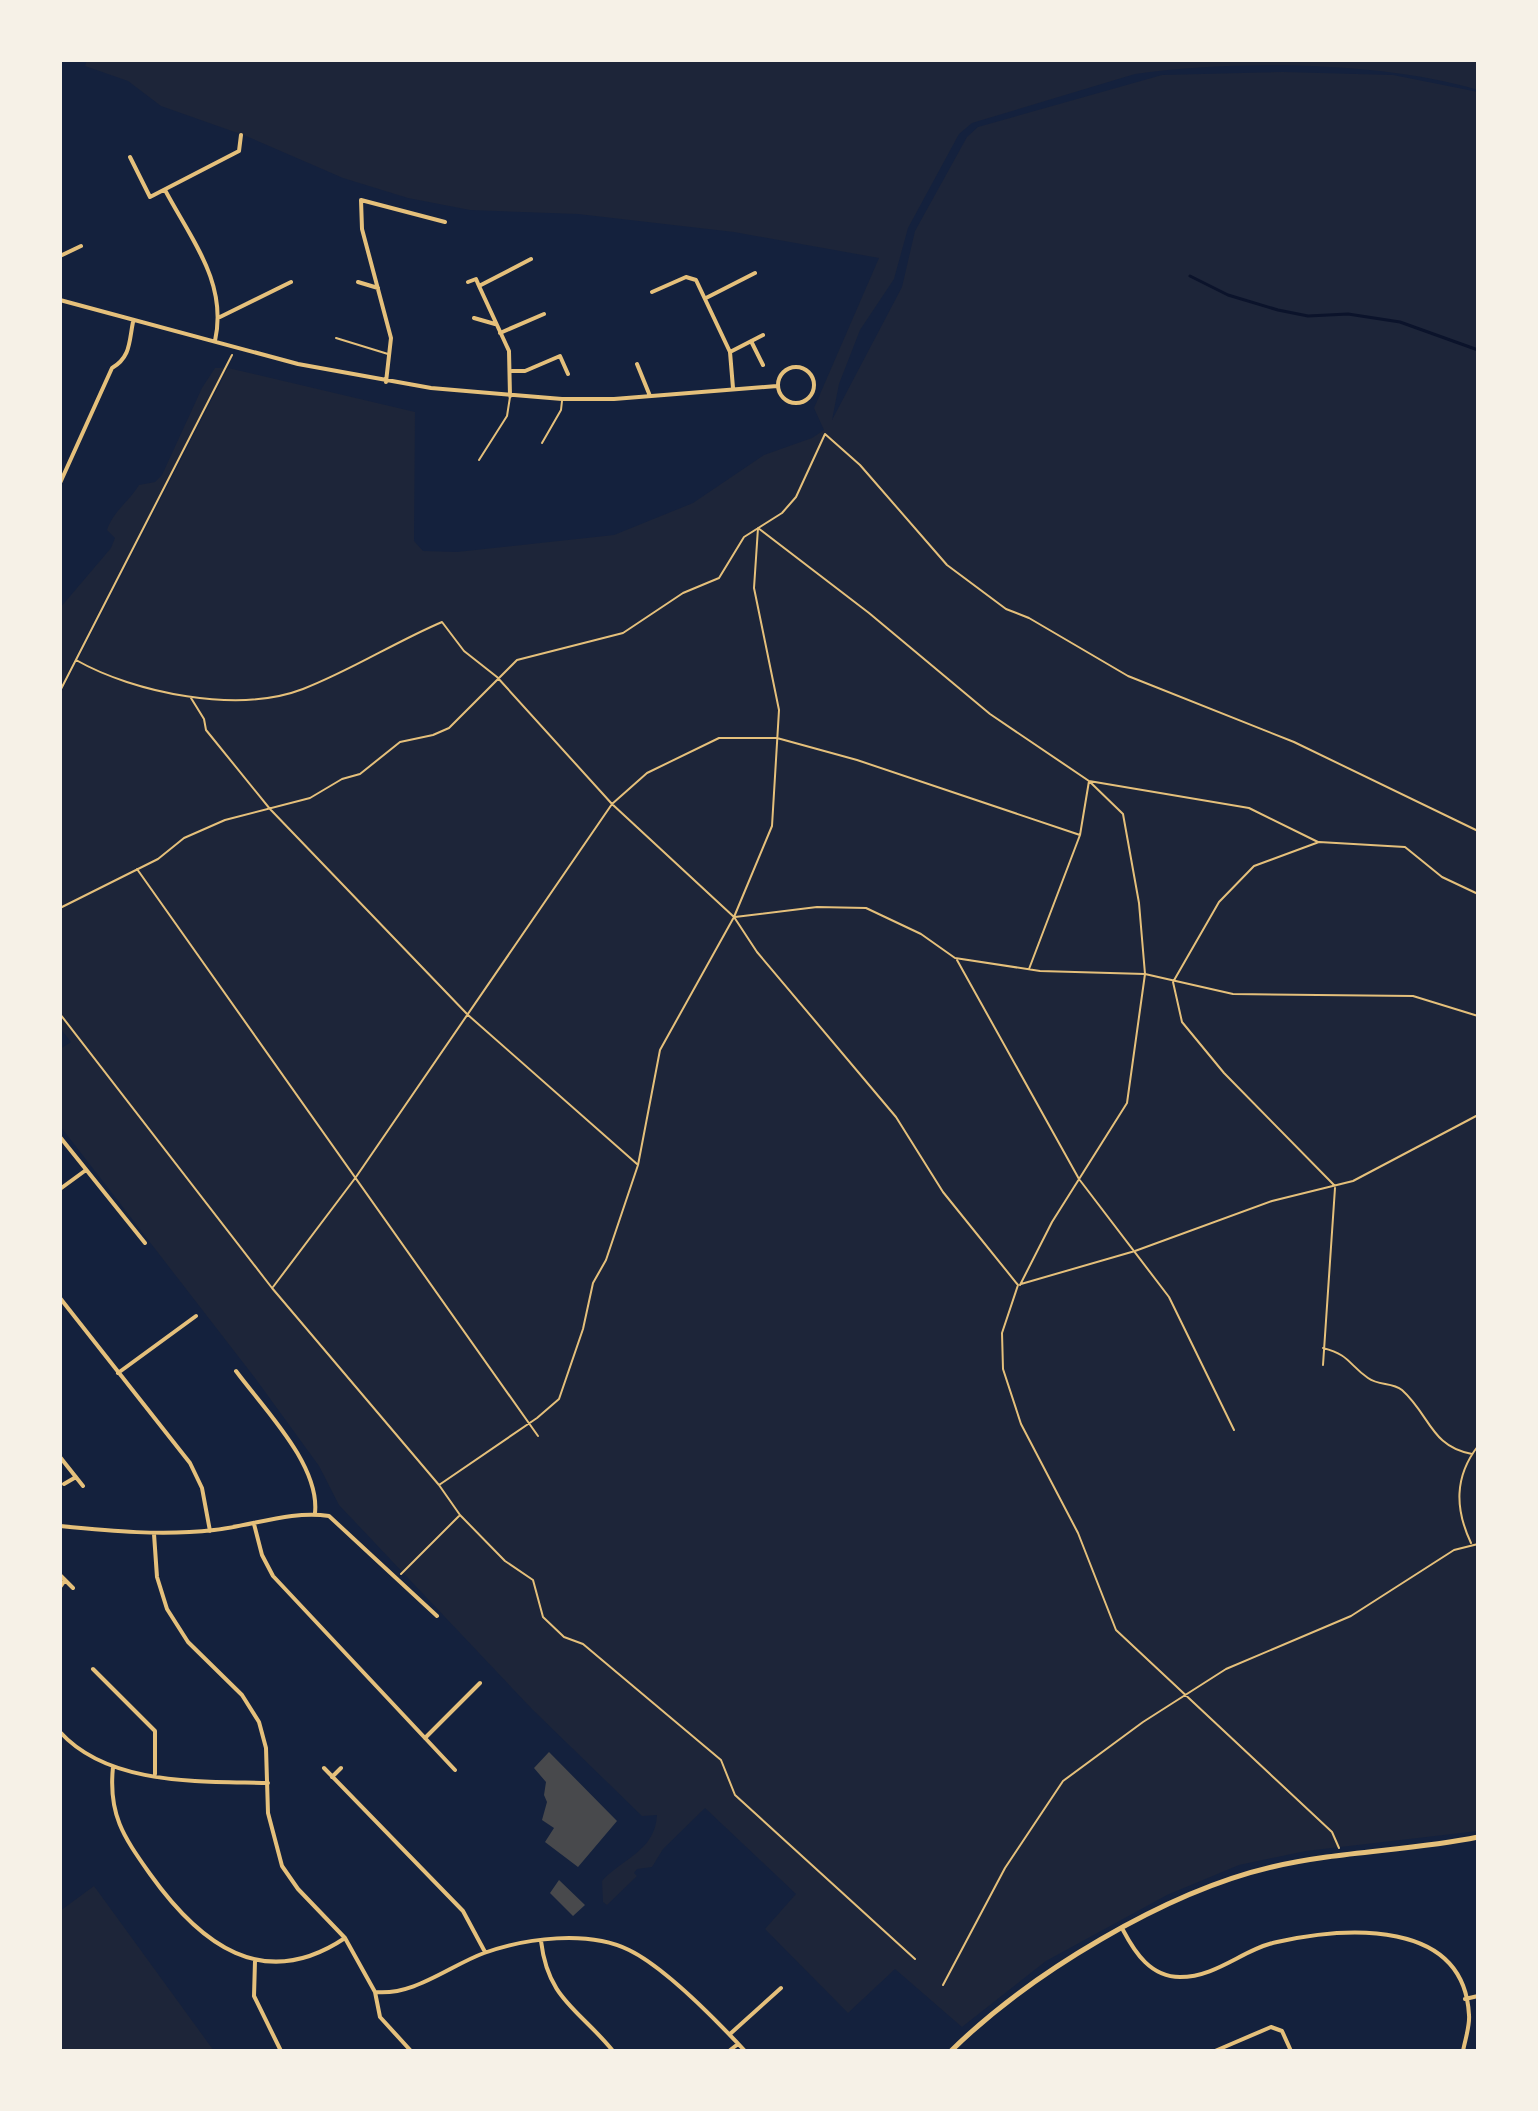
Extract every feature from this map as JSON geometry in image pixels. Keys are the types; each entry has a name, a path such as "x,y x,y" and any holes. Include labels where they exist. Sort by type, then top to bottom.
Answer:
{"street":[{"path":"130,157 150,197 239,151 241,135"},
{"path":"165,190 210,272 220,317 215,341"},
{"path":"386,382 391,338 359,212 361,200 445,222"},
{"path":"60,256 81,246"},
{"path":"479,286 531,259"},
{"path":"706,298 755,273"},
{"path":"652,292 686,277 696,280 730,352 733,388"},
{"path":"468,282 476,279 509,351 512,371 510,396"},
{"path":"220,317 291,282"},
{"path":"358,282 378,288"},
{"path":"60,300 133,322 386,382 562,399 777,386"},
{"path":"500,333 544,314"},
{"path":"474,318 495,324"},
{"path":"60,483 112,368 123,362 129,349 133,322"},
{"path":"730,352 763,335"},
{"path":"751,341 763,365"},
{"path":"512,371 525,371 560,356 568,374"},
{"path":"637,364 650,396"},
{"path":"798,366 810,373 814,387 807,399 794,403 781,397 777,386 784,370 798,366"},
{"path":"60,1137 145,1243"},
{"path":"60,1189 86,1170"},
{"path":"60,1298 190,1463 202,1488 210,1531"},
{"path":"118,1373 196,1316"},
{"path":"236,1371 304,1463 314,1484 315,1513"},
{"path":"60,1457 83,1486"},
{"path":"64,1484 76,1477"},
{"path":"60,1526 154,1534 210,1531 315,1513 329,1516 342,1524 437,1616"},
{"path":"254,1524 262,1555 273,1576 455,1770"},
{"path":"154,1534 157,1577 167,1609 188,1642 242,1695 259,1722 266,1748 272,1840 282,1866 298,1889 345,1938 375,1992 380,2017 411,2051"},
{"path":"60,1575 73,1588"},
{"path":"60,1587 65,1580"},
{"path":"93,1669 155,1731 155,1774"},
{"path":"424,1738 480,1683"},
{"path":"60,1732 86,1755 113,1767 196,1780 268,1783"},
{"path":"113,1767 112,1806 136,1856 186,1920 203,1935 255,1961 303,1961 345,1938"},
{"path":"324,1768 463,1911 485,1952"},
{"path":"332,1777 341,1768"},
{"path":"951,2051 1019,1993 1123,1930 1198,1890 1271,1867 1342,1854 1478,1839"},
{"path":"1123,1930 1136,1955 1155,1970 1178,1978 1206,1974 1274,1942 1365,1932 1417,1939 1440,1951 1462,1986 1469,2015 1463,2051"},
{"path":"375,1992 423,1982 485,1952 574,1937 628,1950 653,1966 745,2051"},
{"path":"541,1941 548,1977 556,1992 613,2051"},
{"path":"255,1961 254,1996 281,2051"},
{"path":"730,2034 781,1988"},
{"path":"1465,1999 1478,1996"},
{"path":"1215,2051 1271,2027 1282,2031 1291,2051"},
{"path":"729,2051 738,2044"},
{"path":"1381,2051 1406,2051"}],"lane":[{"path":"336,338 389,355"},
{"path":"479,460 507,416 510,396"},
{"path":"542,443 561,410 562,399"}],"path":[{"path":"60,691 236,347"},
{"path":"60,908 158,859 184,838 225,820 310,798 342,779 360,774 400,742 449,728 517,660 623,633 683,593 719,578 735,548 782,513 796,497 825,434 860,465 947,565 1006,609 1029,618 1128,676 1305,747 1478,831"},
{"path":"439,1485 529,1424 559,1399 593,1283 606,1260 638,1165 660,1050 734,917 772,826 779,710 754,588 758,528"},
{"path":"758,528 869,613 990,714 1089,781 1123,814 1139,903 1145,974 1127,1103 1079,1179 1020,1285 1135,1251 1272,1201 1353,1181 1478,1115"},
{"path":"76,660 103,675 190,697 269,696 301,690 442,622 464,651 497,677 612,804 734,917 757,952 896,1117 943,1192 1018,1285 1002,1333 1003,1369 1021,1424 1078,1533 1116,1630 1332,1832 1342,1854"},
{"path":"190,697 204,719 206,730 270,809 468,1015 596,1132 638,1165"},
{"path":"272,1288 356,1177 612,804 647,773 719,738 777,738 857,760 1080,835"},
{"path":"1029,969 1080,835 1089,781"},
{"path":"1089,781 1249,808 1319,842 1405,847 1442,877 1478,894"},
{"path":"1319,842 1254,866 1219,902 1173,982 1182,1022 1224,1073 1335,1186 1323,1365"},
{"path":"136,868 538,1436"},
{"path":"734,917 817,907 866,908 921,934 955,958 1079,1179 1169,1297 1234,1430"},
{"path":"955,958 1029,969 1145,974 1233,994 1413,996 1478,1016"},
{"path":"60,1014 272,1288 439,1485 460,1515 505,1561 533,1580 543,1617 553,1627 583,1644 690,1730 721,1760 735,1795 915,1959"},
{"path":"1323,1348 1344,1353 1368,1378 1384,1385 1394,1385 1425,1415 1444,1444 1472,1454"},
{"path":"1472,1544 1463,1525 1458,1486 1464,1464 1478,1446"},
{"path":"397,1578 460,1515"},
{"path":"943,1985 1005,1868 1063,1781 1186,1693 1226,1669 1351,1616 1454,1550 1478,1544"}],"shaded area":[{"path":"87,60 1478,60 1478,90 1440,80 1353,69 1262,65 1174,69 1135,74 972,123 959,134 908,228 894,279 860,330 839,384 832,420 902,287 915,231 967,137 978,127 1162,75 1283,72 1393,75 1478,92 1478,1831 1306,1851 1239,1865 1167,1895 1046,1961 962,2027 895,1969 848,2013 765,1929 796,1894 705,1808 663,1849 652,1867 637,1869 634,1873 637,1876 607,1905 603,1902 602,1881 644,1846 651,1837 657,1815 642,1816 532,1709 339,1505 319,1466 255,1378 60,1126 60,1049 71,1042 60,1028 60,695 228,368 415,412 414,541 423,551 457,552 614,535 693,503 764,455 812,438 824,430 814,408 879,258 734,232 578,214 470,210 408,198 343,178 246,136 161,106 128,81 85,66"},
{"path":"215,368 225,368 60,687 60,608 111,548 115,538 107,530 117,512 139,485 155,482 162,475 202,388"},
{"path":"94,1886 214,2051 60,2051 60,1911"}],"building":[{"path":"549,1752 617,1821 578,1867 545,1842 554,1828 542,1820 547,1802 544,1795 546,1782 534,1768"},
{"path":"559,1880 585,1905 573,1916 550,1893"}],"waterway":[{"path":"1190,276 1228,295 1278,310 1308,316 1348,314 1400,322 1478,350"}]}
